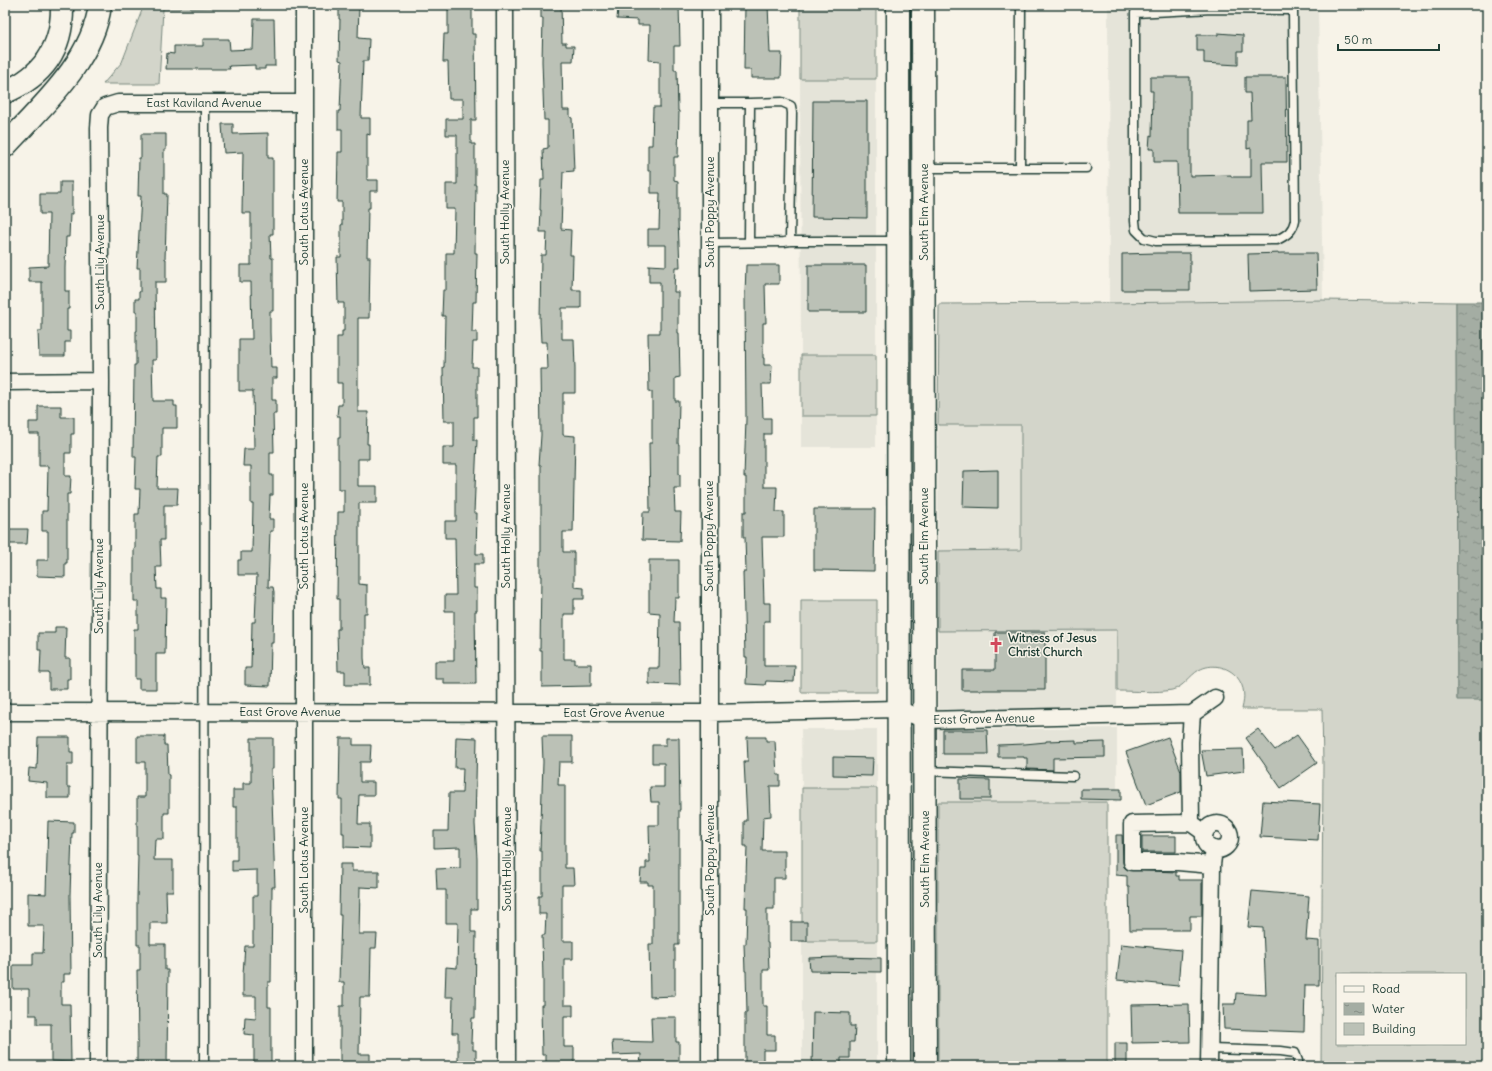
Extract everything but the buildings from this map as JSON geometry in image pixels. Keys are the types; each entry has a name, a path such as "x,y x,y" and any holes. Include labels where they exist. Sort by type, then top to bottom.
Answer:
{"main road":[{"path":"5,92 18,87 30,79 43,66 58,40 62,21 62,5"},
{"path":"5,146 47,101 72,69 93,33 100,5"},
{"name":"South Elm Avenue","path":"898,5 899,1066"},
{"name":"South Elm Avenue","path":"923,5 925,1066"}],"street":[{"name":"South Lotus Avenue","path":"304,5 304,1066"},
{"name":"South Holly Avenue","path":"505,5 507,1066"},
{"name":"South Poppy Avenue","path":"710,5 710,1066"},
{"name":"East Kaviland Avenue","path":"105,107 118,103 134,102 304,103"},
{"name":"South Lily Avenue","path":"98,1066 98,712 101,381 98,128 100,115 105,107"},
{"path":"5,382 101,381"},
{"path":"1191,823 1190,742 1192,714 1215,698"},
{"name":"East Grove Avenue","path":"5,712 709,713 899,709 924,720 1192,714"},
{"path":"1205,832 1191,823 1132,824 1132,862 1178,862 1212,865"},
{"path":"1218,824 1229,830 1230,839 1229,843 1222,848 1214,849 1205,841 1205,832 1210,826 1218,824"},
{"path":"1209,1066 1212,865 1214,849"}],"lane":[{"path":"1020,168 1021,5"},
{"path":"1236,7 1293,10 1295,220 1293,228 1287,235 1277,240 1156,241 1144,238 1136,230 1135,221 1135,13 1190,8 1212,9 1236,7"},
{"path":"710,103 782,102 791,106 790,240"},
{"path":"204,1066 205,103"},
{"path":"749,242 750,103"},
{"path":"924,168 1086,168"},
{"path":"710,243 784,242 790,240 899,241"},
{"path":"924,770 1073,776"},
{"path":"1210,1049 1281,1051 1295,1053 1298,1066"}],"shaded area":[{"path":"144,5 291,5 291,7 163,9 159,84 103,84 122,62"},
{"path":"800,5 876,5 876,79 800,79"},
{"path":"1108,5 1318,5 1323,300 1109,303"},
{"path":"800,79 876,79 876,355 801,355"},
{"path":"1323,300 1456,302 1457,699 1487,700 1487,1066 1321,1066 1322,709 1242,709 1244,692 1240,681 1229,670 1214,666 1195,672 1176,689 1152,692 1117,691 1117,630 938,631 938,551 1021,550 1021,425 938,425 939,304"},
{"path":"801,355 876,355 876,416 801,416"},
{"path":"801,416 876,416 876,447 801,447"},
{"path":"938,425 1021,425 1021,550 938,551"},
{"path":"801,600 877,600 877,692 801,692"},
{"path":"1117,630 1117,710 938,710 938,631"},
{"path":"1117,728 1117,802 938,802 938,729"},
{"path":"801,729 877,729 877,788 802,788"},
{"path":"802,788 877,788 877,941 802,941"},
{"path":"938,802 1107,802 1107,1066 938,1066"},
{"path":"802,941 877,941 877,1066 802,1066"}],"water":[{"path":"1456,302 1487,302 1487,700 1457,700"}],"place":[{"name":"Witness of Jesus Christ Church","path":"996,645"}]}
